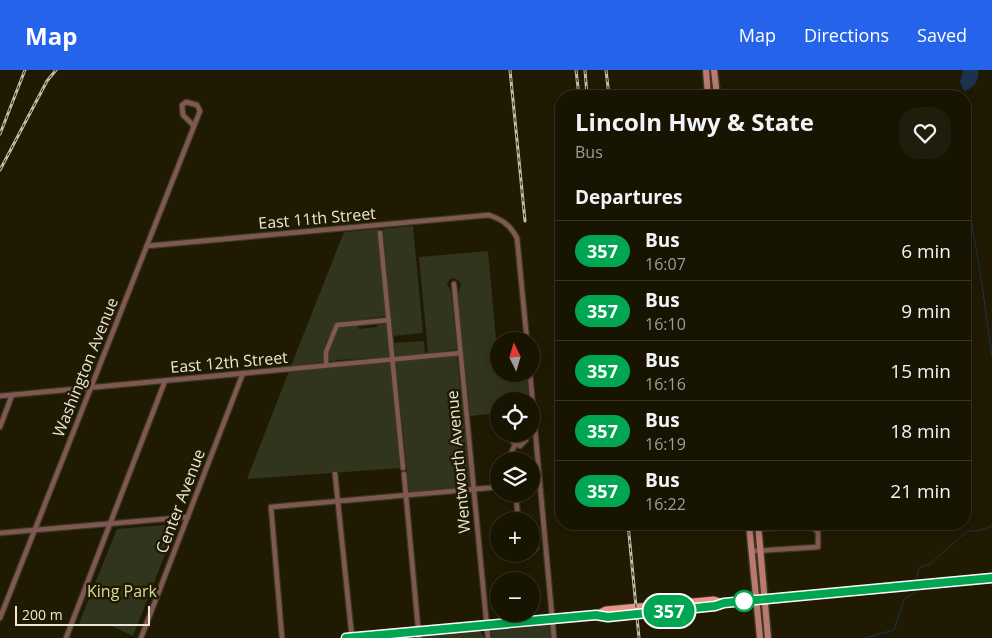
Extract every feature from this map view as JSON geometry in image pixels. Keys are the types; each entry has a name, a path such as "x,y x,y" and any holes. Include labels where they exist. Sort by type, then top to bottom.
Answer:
{"main road":[{"path":"346,638 419,635 486,625 596,615 608,617 715,606 724,603 992,578"}],"street":[{"path":"706,70 708,90"},
{"path":"714,70 716,90"},
{"name":"Washington Avenue","path":"0,618 200,111 197,105 186,102 182,105 183,115 193,125"},
{"name":"East 11th Street","path":"147,246 489,215 502,220 512,228 517,238 526,332"},
{"path":"380,233 419,635"},
{"name":"Wentworth Avenue","path":"454,284 488,638"},
{"path":"326,366 326,352 338,325 389,320"},
{"name":"East 12th Street","path":"0,396 461,353"},
{"name":"Center Avenue","path":"141,638 242,373"},
{"path":"66,638 165,381"},
{"path":"531,382 554,638"},
{"path":"0,427 12,395"},
{"path":"515,445 520,446 525,442"},
{"path":"512,452 515,445"},
{"path":"335,474 352,638"},
{"path":"282,638 272,507 490,488"},
{"path":"0,533 188,517"},
{"path":"750,530 760,600 768,638"},
{"path":"758,530 760,638"},
{"path":"752,551 818,547 818,532 816,530"}],"green space":[{"path":"413,226 423,333 393,336 383,229"},
{"path":"378,229 386,316 337,322 326,342 322,362 291,366 344,232"},
{"path":"488,251 495,332 490,332 490,382 528,382 529,392 490,392 490,414 470,416 458,295 461,283 455,278 450,279 447,284 451,292 457,349 428,353 419,257"},
{"path":"384,322 387,324 390,357 337,360 333,362 328,360 328,352 339,328 357,325 359,329 377,327 378,323"},
{"path":"424,341 425,354 396,356 394,343"},
{"path":"457,356 470,486 409,492 396,362"},
{"path":"391,362 401,468 247,479 289,371"},
{"name":"King Park","path":"177,524 133,636 107,624 78,626 117,529"},
{"path":"550,625 552,638 492,638 491,632 494,629"},
{"path":"480,630 484,638 422,638 425,635"}],"water":[{"path":"963,70 978,70 978,77 970,88 964,90 960,82"}],"waterway":[{"path":"971,215 992,357"},
{"path":"917,578 919,568 930,564 967,531 977,531 992,526"},
{"path":"864,638 894,630 904,599 916,592"}],"railway":[{"path":"0,134 25,70"},
{"path":"0,170 47,81 56,70"},
{"path":"510,70 525,221"},
{"path":"576,70 578,90"},
{"path":"585,70 587,90"},
{"path":"606,70 608,90"},
{"path":"629,530 639,638"}],"bus line":[{"name":"357","path":"346,638 596,615 608,617 715,606 724,603 992,578"}]}
